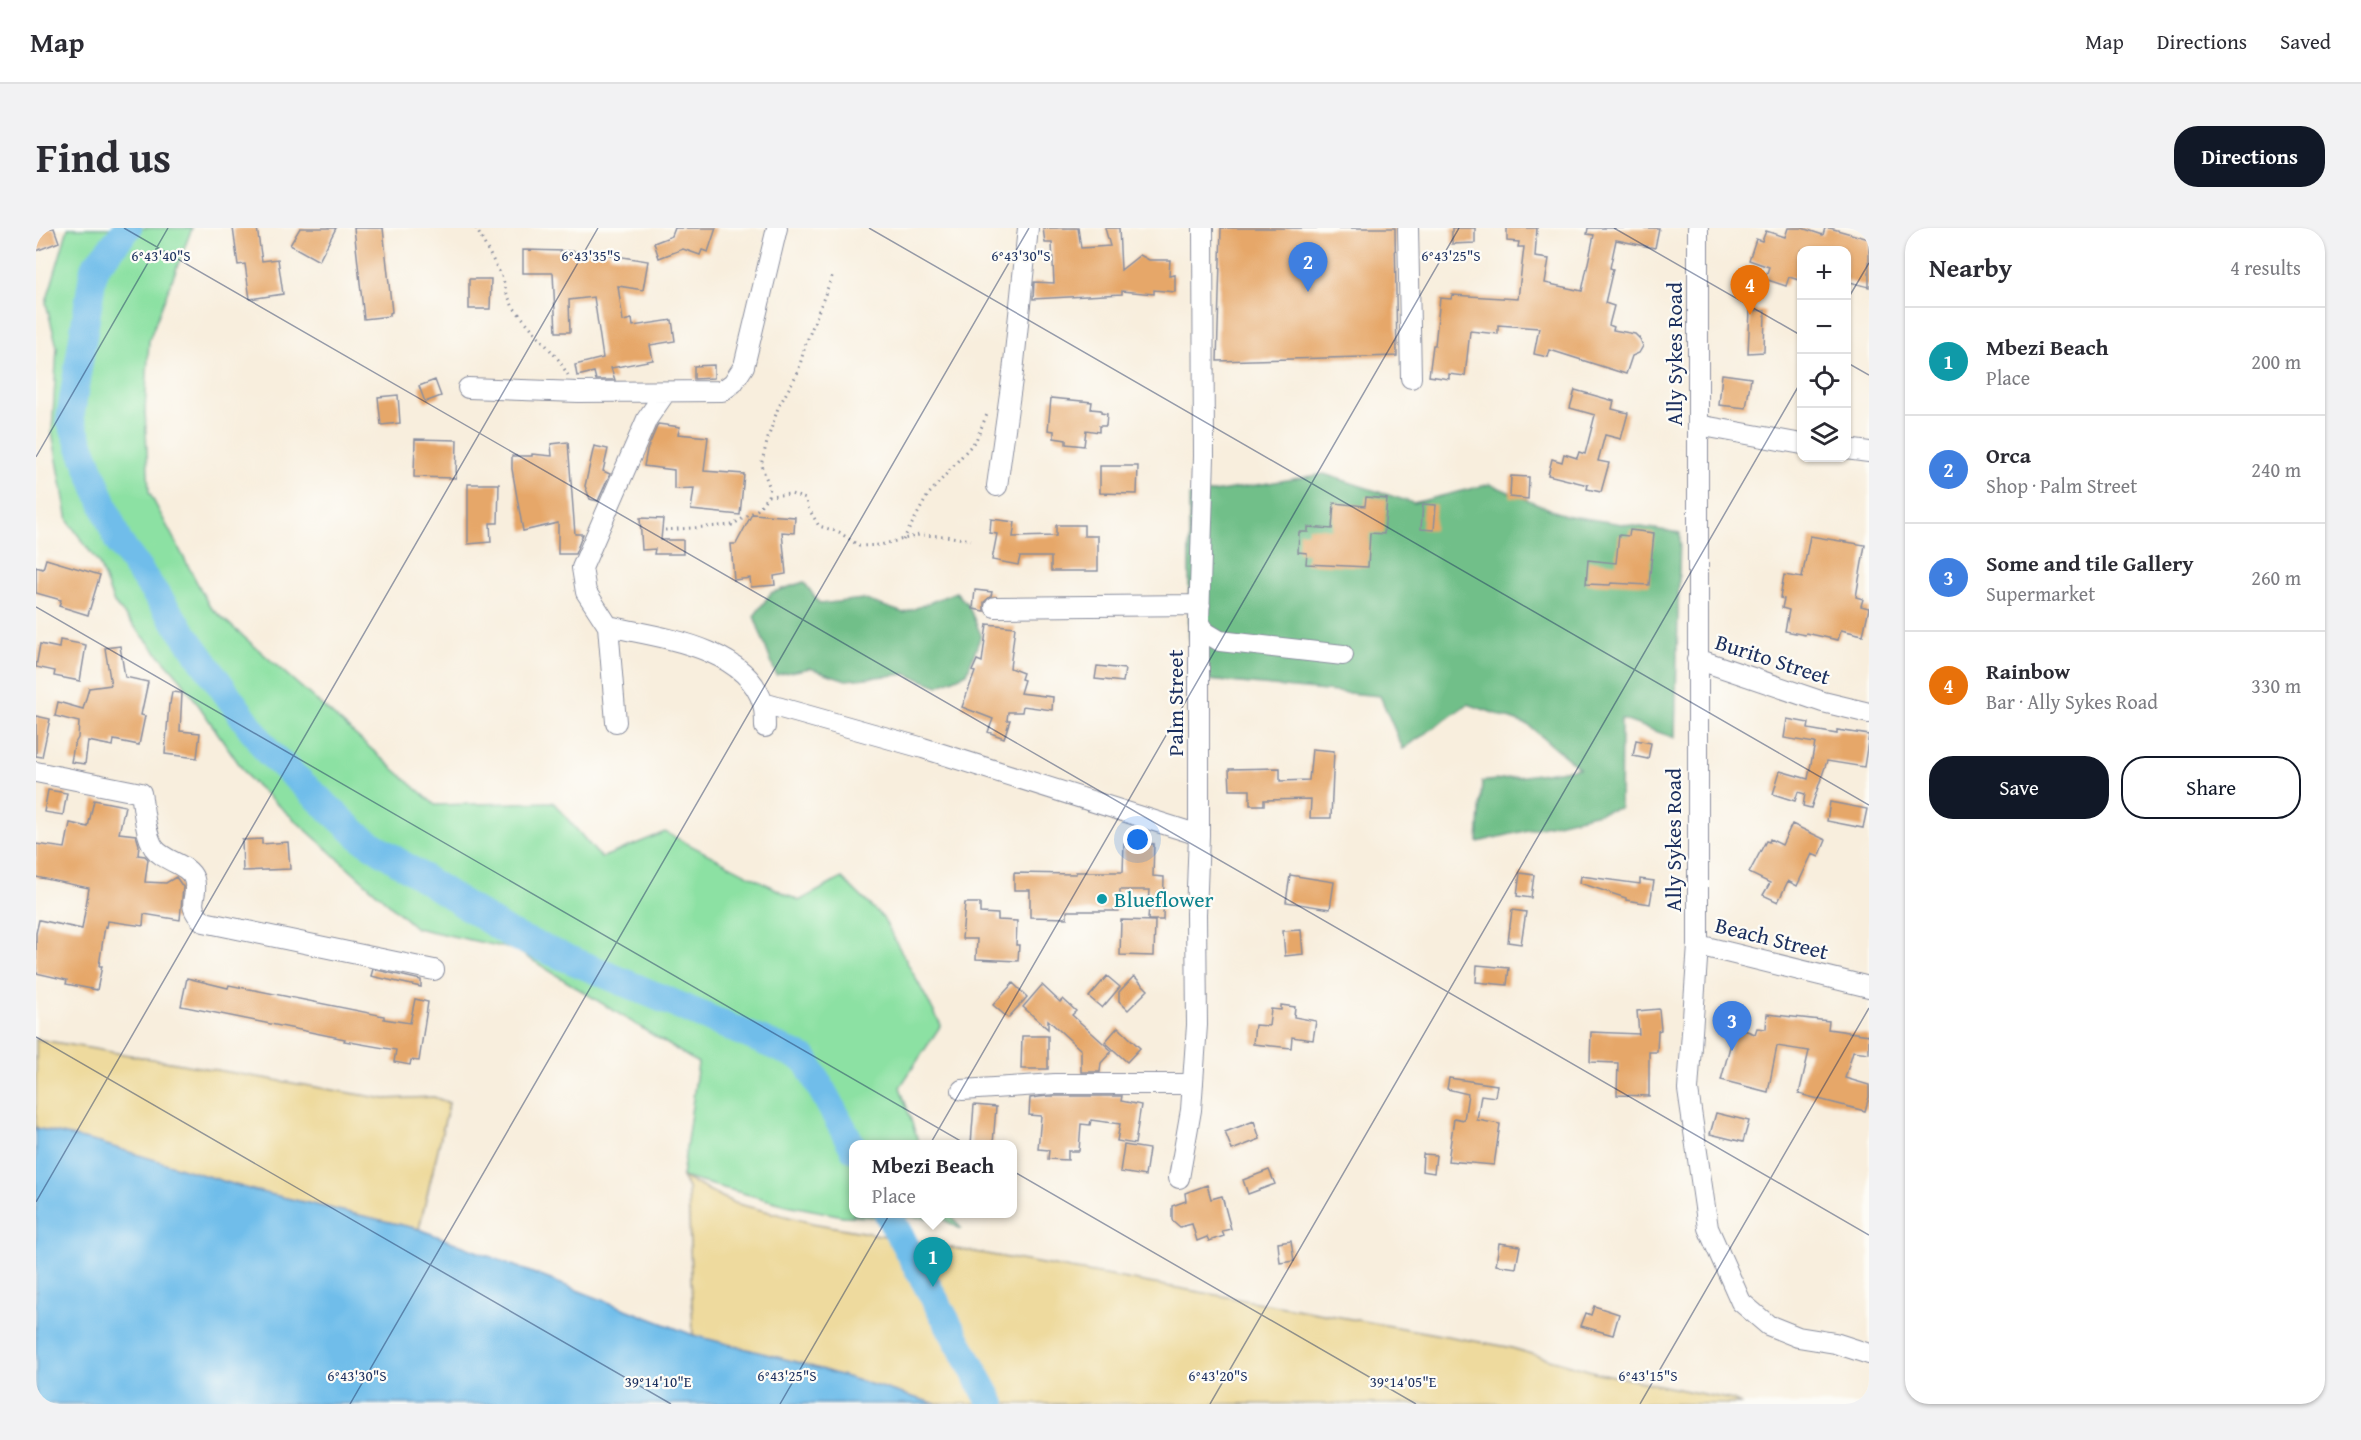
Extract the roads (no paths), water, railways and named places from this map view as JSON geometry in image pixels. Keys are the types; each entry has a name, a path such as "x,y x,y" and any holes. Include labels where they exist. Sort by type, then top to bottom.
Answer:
{"street":[{"path":"468,388 578,392 722,391 733,383 744,366 777,228"},
{"path":"997,486 1013,372 1028,228"},
{"name":"Palm Street","path":"1179,1178 1193,1084 1197,1025 1196,914 1204,445 1203,228"},
{"path":"1408,228 1412,378"},
{"name":"Ally Sykes Road","path":"1698,228 1698,945 1688,1090 1708,1228 1741,1302 1768,1325 1798,1337 1835,1343 1869,1354"},
{"path":"616,722 608,626 586,592 582,568 647,419 665,393"},
{"path":"1698,425 1797,443"},
{"path":"1851,450 1869,452"},
{"path":"995,607 1200,613 1205,632 1220,641 1343,655"},
{"path":"608,626 705,649 727,661 750,680 763,703 765,727"},
{"name":"Burito Street","path":"1697,659 1823,702 1869,713"},
{"path":"763,703 934,751 1199,835"},
{"path":"36,772 141,794 153,846 160,854 186,869 193,878 195,888 192,902 197,915 204,921 434,970"},
{"name":"Beach Street","path":"1698,945 1869,987"},
{"path":"962,1090 1055,1084 1193,1084"}],"water":[{"path":"36,1128 100,1143 252,1190 419,1229 693,1335 800,1363 936,1404 36,1404"}],"waterway":[{"path":"128,228 94,268 70,419 118,541 268,752 360,837 510,934 805,1059 849,1140"},
{"path":"890,1218 992,1404"}],"place":[{"name":"Orca","path":"1308,292"},
{"name":"Rainbow","path":"1750,315"},
{"name":"Blueflower","path":"1102,899"},
{"name":"Some and tile Gallery","path":"1732,1051"},
{"name":"Mbezi Beach","path":"933,1287"}]}
